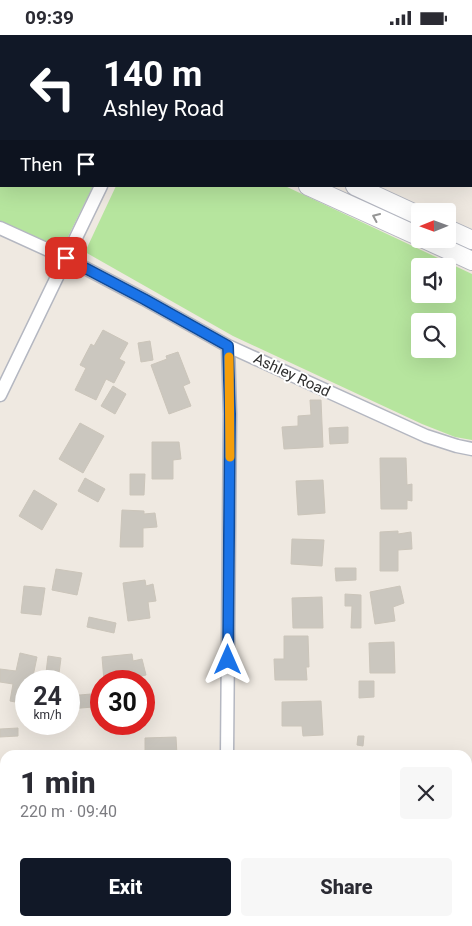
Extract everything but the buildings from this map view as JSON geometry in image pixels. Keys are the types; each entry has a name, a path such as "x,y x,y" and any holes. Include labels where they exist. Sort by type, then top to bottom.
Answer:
{"main road":[{"path":"310,187 411,233"},
{"path":"357,187 411,212"},
{"path":"456,233 472,240"},
{"path":"444,248 472,261"}],"street":[{"path":"0,395 101,187"},
{"name":"Ashley Road","path":"0,228 66,258 228,346 426,436 472,449"},
{"path":"227,750 230,414 228,346"}],"green space":[{"path":"0,187 93,187 64,245 50,245 0,221"},
{"path":"116,187 287,187 411,245 411,248 417,248 438,258 411,258 411,303 456,303 456,266 472,274 472,440 455,437 422,424 233,336 85,252"}],"slow traffic":[{"path":"229,357 230,457"}],"route":[{"path":"66,258 228,346 230,414 228,660"}]}
